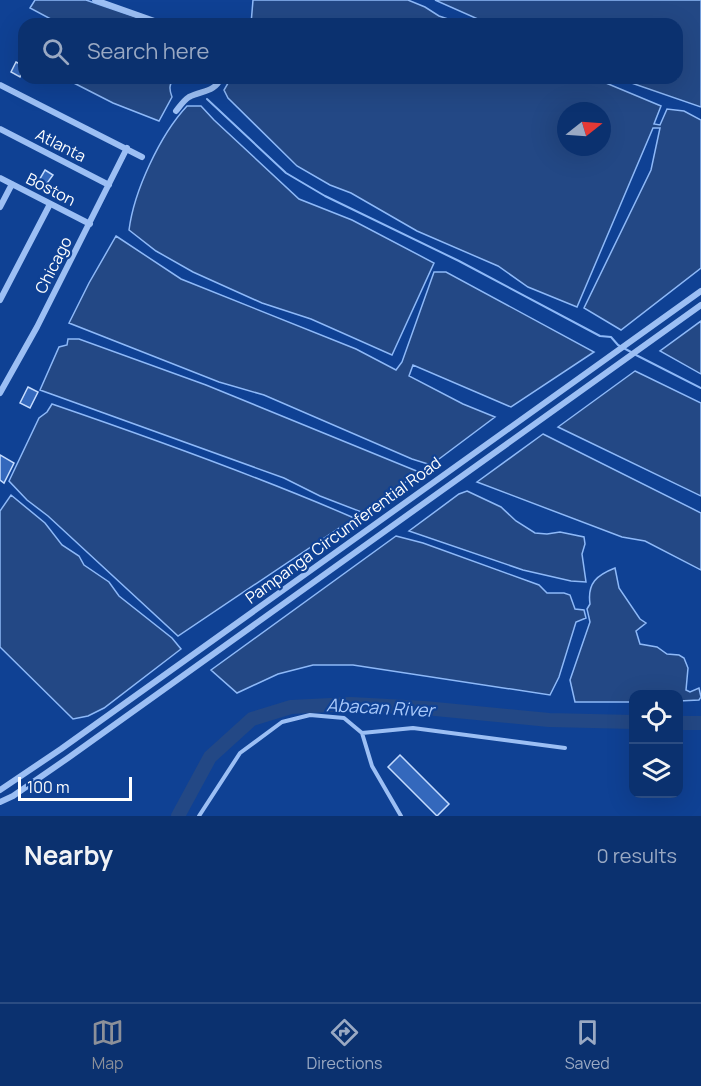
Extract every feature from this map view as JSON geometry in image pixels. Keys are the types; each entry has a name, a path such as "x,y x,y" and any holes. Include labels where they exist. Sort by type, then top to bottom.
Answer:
{"street":[{"path":"95,0 146,18"},
{"path":"176,111 191,96 215,88 217,84"},
{"path":"0,85 142,157"},
{"name":"Atlanta","path":"0,129 109,185"},
{"name":"Chicago","path":"0,393 37,327 127,148"},
{"name":"Boston","path":"0,178 90,224"},
{"path":"0,207 12,184"},
{"path":"0,300 50,204"},
{"name":"Pampanga Circumferential Road","path":"0,790 61,749 701,291"},
{"name":"Pampanga Circumferential Road","path":"0,802 13,796 68,759 701,305"}],"lane":[{"path":"199,816 240,753 282,722 310,716 344,718 362,733 372,766 401,816"},
{"path":"362,733 413,728 566,748"}],"water":[{"path":"35,0 86,0 138,18 49,18 30,8"},
{"path":"253,0 408,0 445,18 252,18"},
{"path":"435,0 701,0 701,107 634,84 683,84 683,18 476,18"},
{"path":"76,84 171,84 172,97 159,121 113,103"},
{"path":"228,84 608,84 661,106 654,124 660,125 667,109 684,111 701,120 701,268 621,330 584,308 651,170 660,128 653,128 577,307 528,287 498,266 417,231 351,193 330,185 297,166 228,98 224,90"},
{"path":"187,106 201,106 299,199 352,220 434,263 392,355 311,319 262,303 193,272 156,251 129,230 142,181 167,132"},
{"path":"116,236 181,279 356,349 396,370 402,362 434,272 446,272 594,352 511,407 413,365 409,376 463,404 495,417 431,465 412,459 264,395 219,382 69,323"},
{"path":"701,321 701,374 660,351"},
{"path":"68,339 79,339 206,385 419,472 364,513 320,496 284,478 40,390 59,347 67,345"},
{"path":"635,371 701,403 701,496 558,427"},
{"path":"52,404 204,458 354,518 178,636 48,516 27,500 9,481 39,418"},
{"path":"543,434 701,513 701,570 645,541 622,537 477,482"},
{"path":"467,491 501,507 516,521 535,533 560,532 584,537 585,544 582,554 586,582 571,581 523,570 409,531 459,494"},
{"path":"11,495 45,523 62,545 79,556 84,565 109,582 119,596 172,638 181,649 104,708 88,716 73,719 0,647 0,511"},
{"path":"396,536 423,543 539,585 547,593 570,595 575,609 584,610 586,618 576,622 559,677 550,695 353,665 313,665 278,674 237,693 211,670"},
{"path":"615,568 619,588 640,619 646,623 636,631 640,644 657,647 667,654 684,658 688,668 686,690 690,692 699,688 701,697 699,700 683,701 683,690 629,690 629,702 575,702 570,680 590,622 587,609 590,604 590,590 598,577"}],"building":[{"path":"16,62 18,63 18,76 11,72"},
{"path":"45,170 53,175 45,186 38,182"},
{"path":"28,387 38,392 30,408 20,403"},
{"path":"0,455 14,463 4,483 0,480"},
{"path":"400,755 449,804 437,816 388,767"}],"waterway":[{"path":"207,99 286,173 325,196 459,261 600,336 611,337 618,345 631,352"},
{"path":"636,355 701,388"},
{"name":"Abacan River","path":"178,816 210,757 252,719 291,707 351,704 425,708 549,720 629,722"},
{"name":"Abacan River","path":"683,723 701,723"}]}
